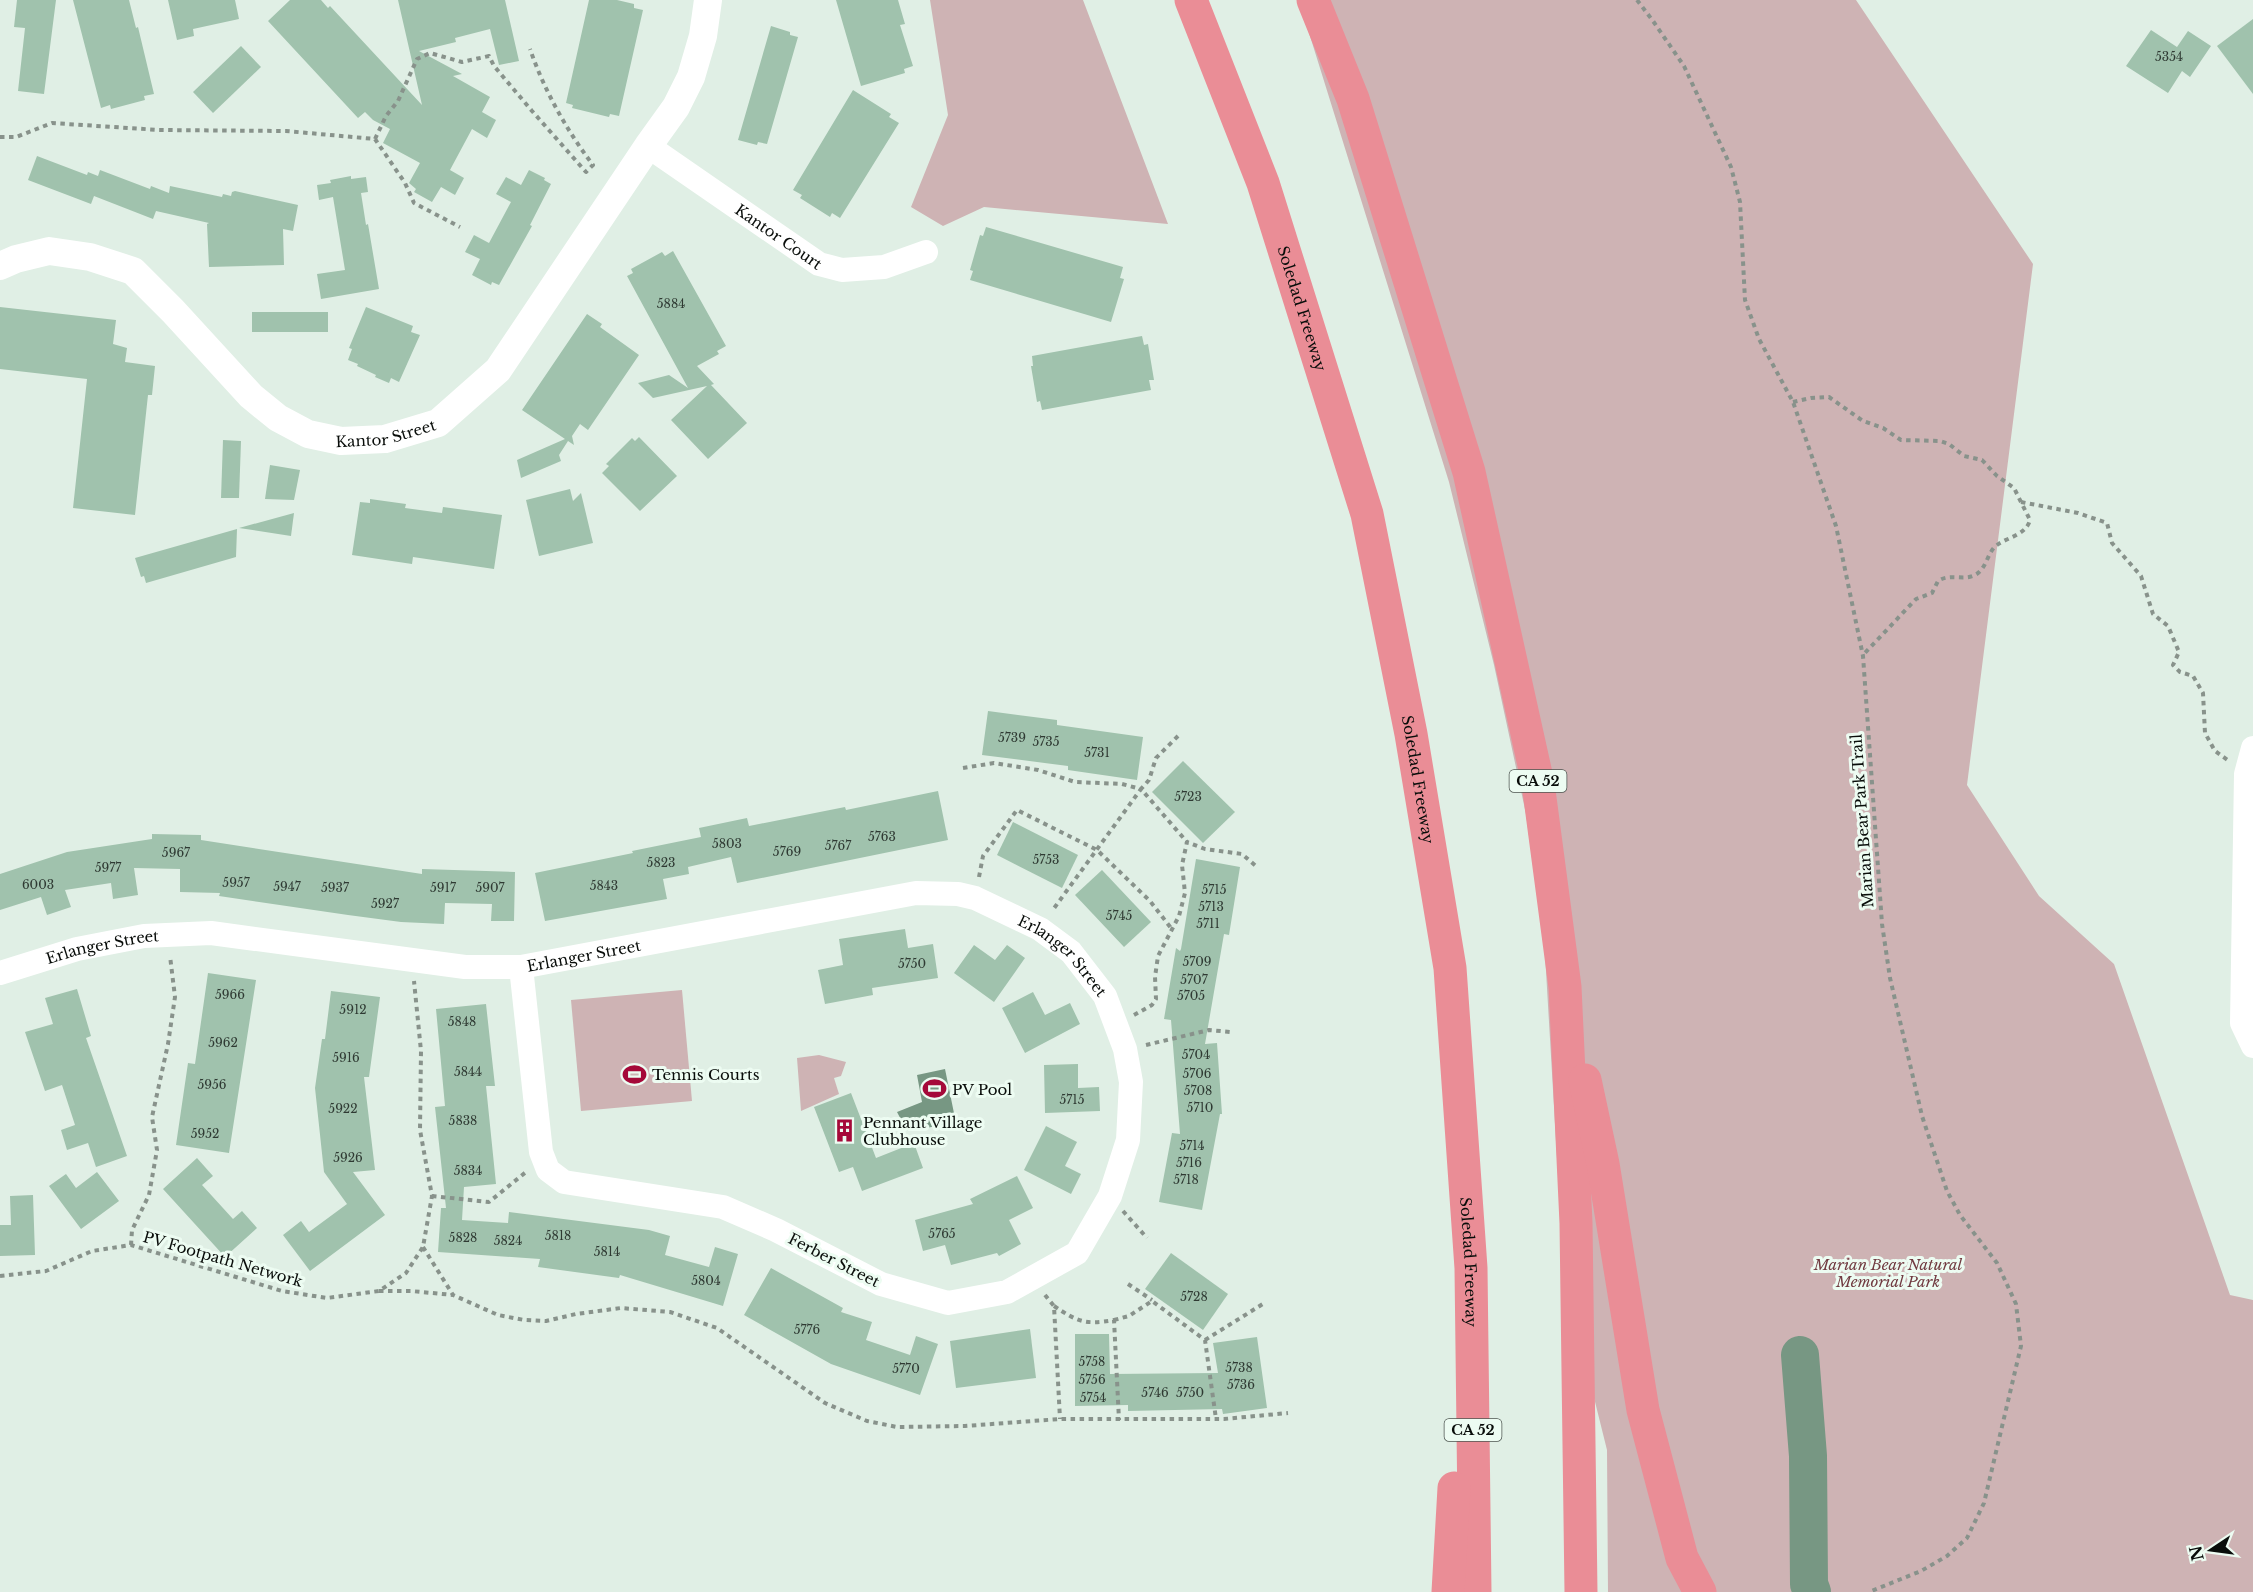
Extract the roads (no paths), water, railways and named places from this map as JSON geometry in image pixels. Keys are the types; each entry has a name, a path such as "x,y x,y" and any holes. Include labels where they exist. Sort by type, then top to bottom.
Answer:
{"highway":[{"name":"Soledad Freeway","path":"1191,0 1263,183 1368,514 1411,734 1450,968 1471,1268 1475,1592"},
{"name":"CA 52","path":"1313,0 1353,99 1469,472 1538,783 1565,987 1576,1223 1581,1592"},
{"path":"1565,987 1603,1164 1643,1410 1682,1558 1700,1592"},
{"path":"1448,1592 1471,1268"}],"street":[{"name":"Kantor Street","path":"0,266 16,259 49,251 90,257 133,271 251,396 278,418 308,434 341,441 385,440 438,423 498,370 676,107 691,77 703,36 708,0"},
{"name":"Kantor Court","path":"648,146 819,264 842,270 884,267 926,252"},
{"path":"2253,748 2246,774 2242,1023 2253,1046"},
{"name":"Erlanger Street","path":"0,973 77,949 144,936 211,933 465,967 521,967 916,893 958,894 975,898 1040,929 1071,952 1105,996 1116,1022"},
{"name":"Ferber Street","path":"521,967 543,1158 548,1170 564,1182 723,1207 776,1230 881,1284 948,1303 1007,1292 1077,1253 1110,1196 1128,1140 1131,1082 1125,1049 1116,1022"}],"waterway":[{"path":"1800,1355 1808,1456 1809,1584 1812,1592"}],"place":[{"name":"Tennis Courts","path":"634,1074"},
{"name":"PV Pool","path":"934,1089"},
{"name":"Pennant Village Clubhouse","path":"845,1131"}],"park label":[{"name":"Marian Bear Natural Memorial Park","path":"1888,1272"}]}
